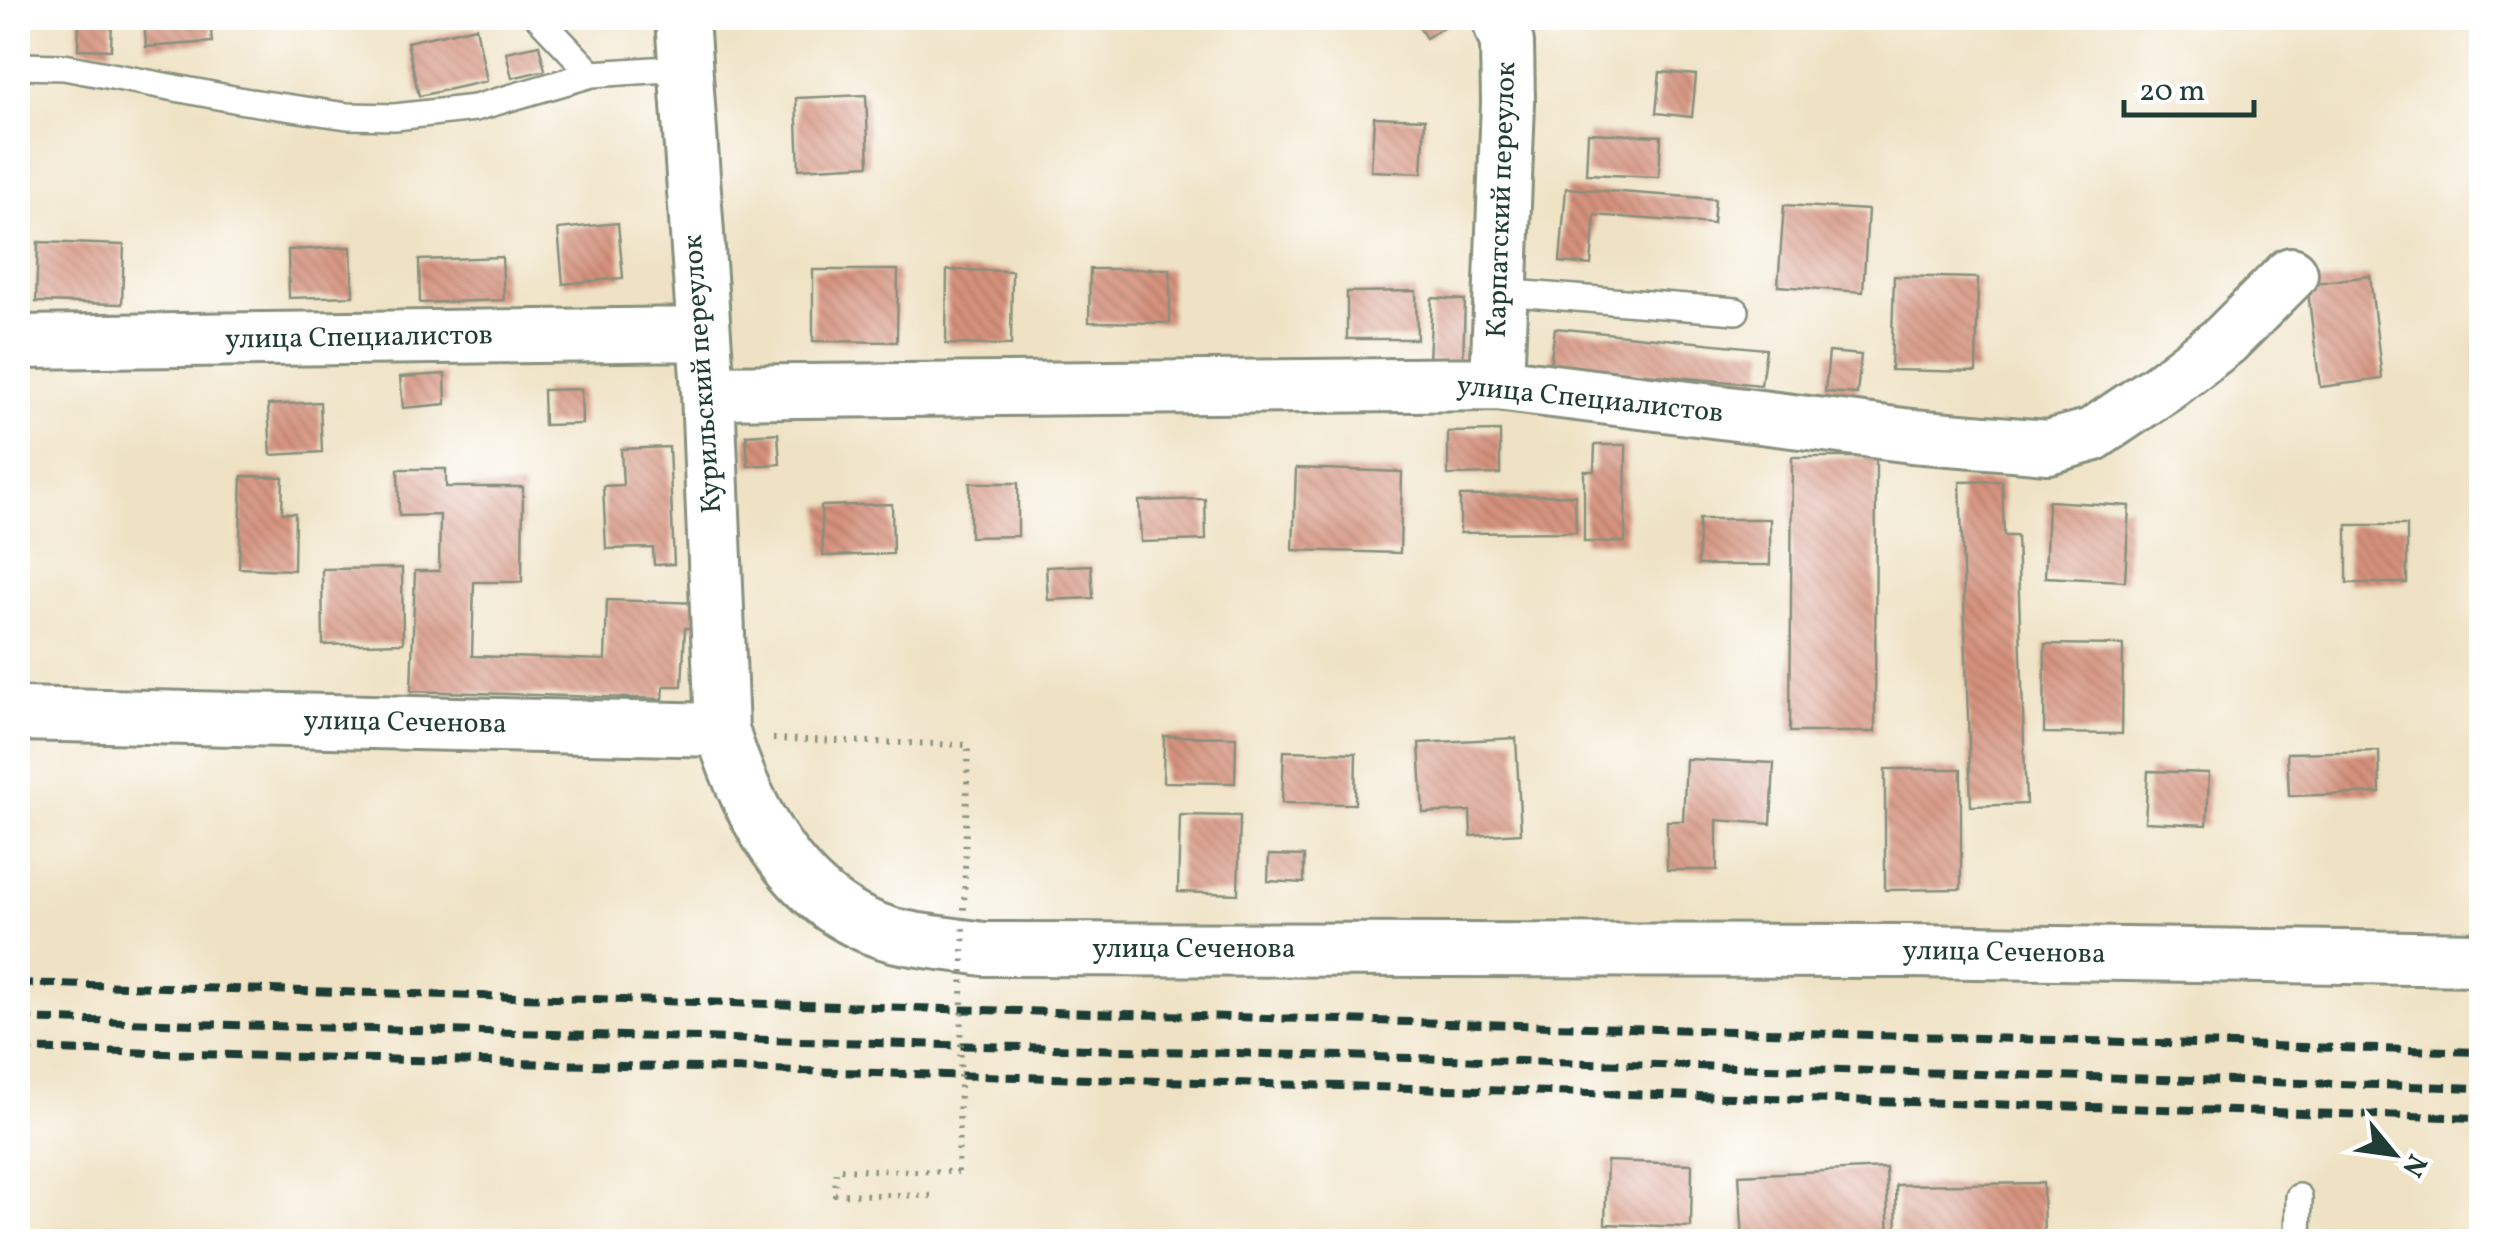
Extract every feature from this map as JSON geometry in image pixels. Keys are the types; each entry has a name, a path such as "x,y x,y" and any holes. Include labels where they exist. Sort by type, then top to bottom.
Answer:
{"street":[{"name":"Карпатский переулок","path":"1496,384 1508,103 1507,43 1498,18"},
{"name":"Курильский переулок","path":"682,43 700,334 708,392 722,730"},
{"name":"улица Специалистов","path":"708,392 1496,384 1912,436 2048,447 2092,435 2165,386 2224,340 2292,274"},
{"name":"улица Специалистов","path":"18,342 700,334"},
{"name":"улица Сеченова","path":"18,714 722,730 738,780 762,830 816,895 860,922 893,935 984,949 1906,951 2482,959"}],"lane":[{"path":"539,18 592,74"},
{"path":"18,66 64,67 347,116 395,117 475,108 682,43"},
{"path":"1500,292 1736,311"},
{"path":"2298,1242 2299,1197"}],"path":[{"path":"780,740 968,745 958,1172 836,1169 836,1194 931,1196"}],"building":[{"path":"79,18 112,18 111,50 78,49"},
{"path":"144,18 210,18 212,42 146,47"},
{"path":"1413,18 1457,18 1426,38"},
{"path":"476,27 487,81 419,96 407,42"},
{"path":"539,45 545,70 512,78 506,52"},
{"path":"1660,72 1696,75 1692,117 1656,113"},
{"path":"866,95 869,165 799,169 796,98"},
{"path":"1374,117 1425,119 1422,173 1371,171"},
{"path":"1588,133 1661,136 1659,177 1586,174"},
{"path":"1566,188 1715,199 1713,224 1595,215 1591,265 1560,262"},
{"path":"1784,205 1868,210 1863,292 1778,286"},
{"path":"618,223 623,278 563,284 558,229"},
{"path":"38,242 124,245 122,304 36,302"},
{"path":"351,247 353,296 289,298 288,250"},
{"path":"502,257 504,300 420,303 419,260"},
{"path":"1090,269 1170,269 1170,323 1089,322"},
{"path":"813,270 898,270 897,342 813,341"},
{"path":"947,270 1012,271 1011,345 946,344"},
{"path":"1894,276 1978,278 1976,372 1891,370"},
{"path":"2370,276 2382,379 2320,387 2307,284"},
{"path":"1416,291 1417,339 1347,339 1347,292"},
{"path":"1432,298 1465,300 1463,363 1429,361"},
{"path":"1555,328 1766,349 1761,385 1550,365"},
{"path":"1829,352 1861,355 1857,394 1825,392"},
{"path":"445,374 446,404 403,408 400,377"},
{"path":"581,389 582,424 544,425 543,390"},
{"path":"320,402 322,452 271,455 268,405"},
{"path":"1500,431 1500,474 1448,475 1448,432"},
{"path":"778,433 780,464 748,466 746,435"},
{"path":"1595,445 1626,445 1625,542 1584,542 1584,471 1594,471"},
{"path":"669,447 674,564 654,565 653,548 606,549 603,486 623,485 621,449"},
{"path":"1792,457 1876,457 1875,732 1790,732"},
{"path":"1296,468 1402,472 1400,553 1293,550"},
{"path":"398,469 446,469 446,487 523,487 522,582 474,582 472,656 605,660 607,600 701,603 700,628 685,628 682,686 664,686 663,699 411,691 415,571 439,571 440,515 399,516"},
{"path":"242,476 283,477 282,513 295,513 294,570 239,568"},
{"path":"2002,481 2004,536 2017,536 2026,804 1971,806 1960,482"},
{"path":"970,483 1018,483 1018,536 970,537"},
{"path":"1575,495 1576,532 1460,533 1460,496"},
{"path":"1205,499 1206,540 1141,542 1139,501"},
{"path":"2048,501 2129,506 2125,581 2045,577"},
{"path":"892,504 893,554 823,556 821,506"},
{"path":"1699,519 1770,519 1770,565 1698,565"},
{"path":"2347,525 2407,525 2407,583 2347,583"},
{"path":"1091,565 1093,598 1048,600 1046,567"},
{"path":"402,568 403,643 323,645 322,569"},
{"path":"2045,644 2123,645 2122,734 2044,733"},
{"path":"1164,736 1236,737 1235,783 1163,782"},
{"path":"1516,738 1521,833 1471,836 1470,811 1423,813 1419,743"},
{"path":"1284,751 1356,753 1355,804 1282,803"},
{"path":"2379,751 2380,793 2289,796 2287,753"},
{"path":"1686,759 1774,763 1771,824 1717,820 1717,870 1667,870 1667,821 1683,821"},
{"path":"1885,769 1961,769 1961,889 1885,890"},
{"path":"2148,771 2209,773 2207,825 2145,822"},
{"path":"1180,815 1240,816 1238,894 1178,892"},
{"path":"2476,854 2482,854 2482,902 2476,902"},
{"path":"1269,855 1304,856 1304,883 1268,881"},
{"path":"1607,1161 1692,1164 1691,1227 1605,1224"},
{"path":"1886,1168 1889,1242 1743,1242 1739,1175"},
{"path":"2043,1183 2044,1242 1897,1242 1896,1185"},
{"path":"217,1233 217,1242 85,1242 85,1235"},
{"path":"984,1235 984,1242 925,1242 925,1239"}],"railway":[{"path":"18,983 2482,1052"},
{"path":"18,1019 2482,1088"},
{"path":"18,1049 2482,1118"}]}
